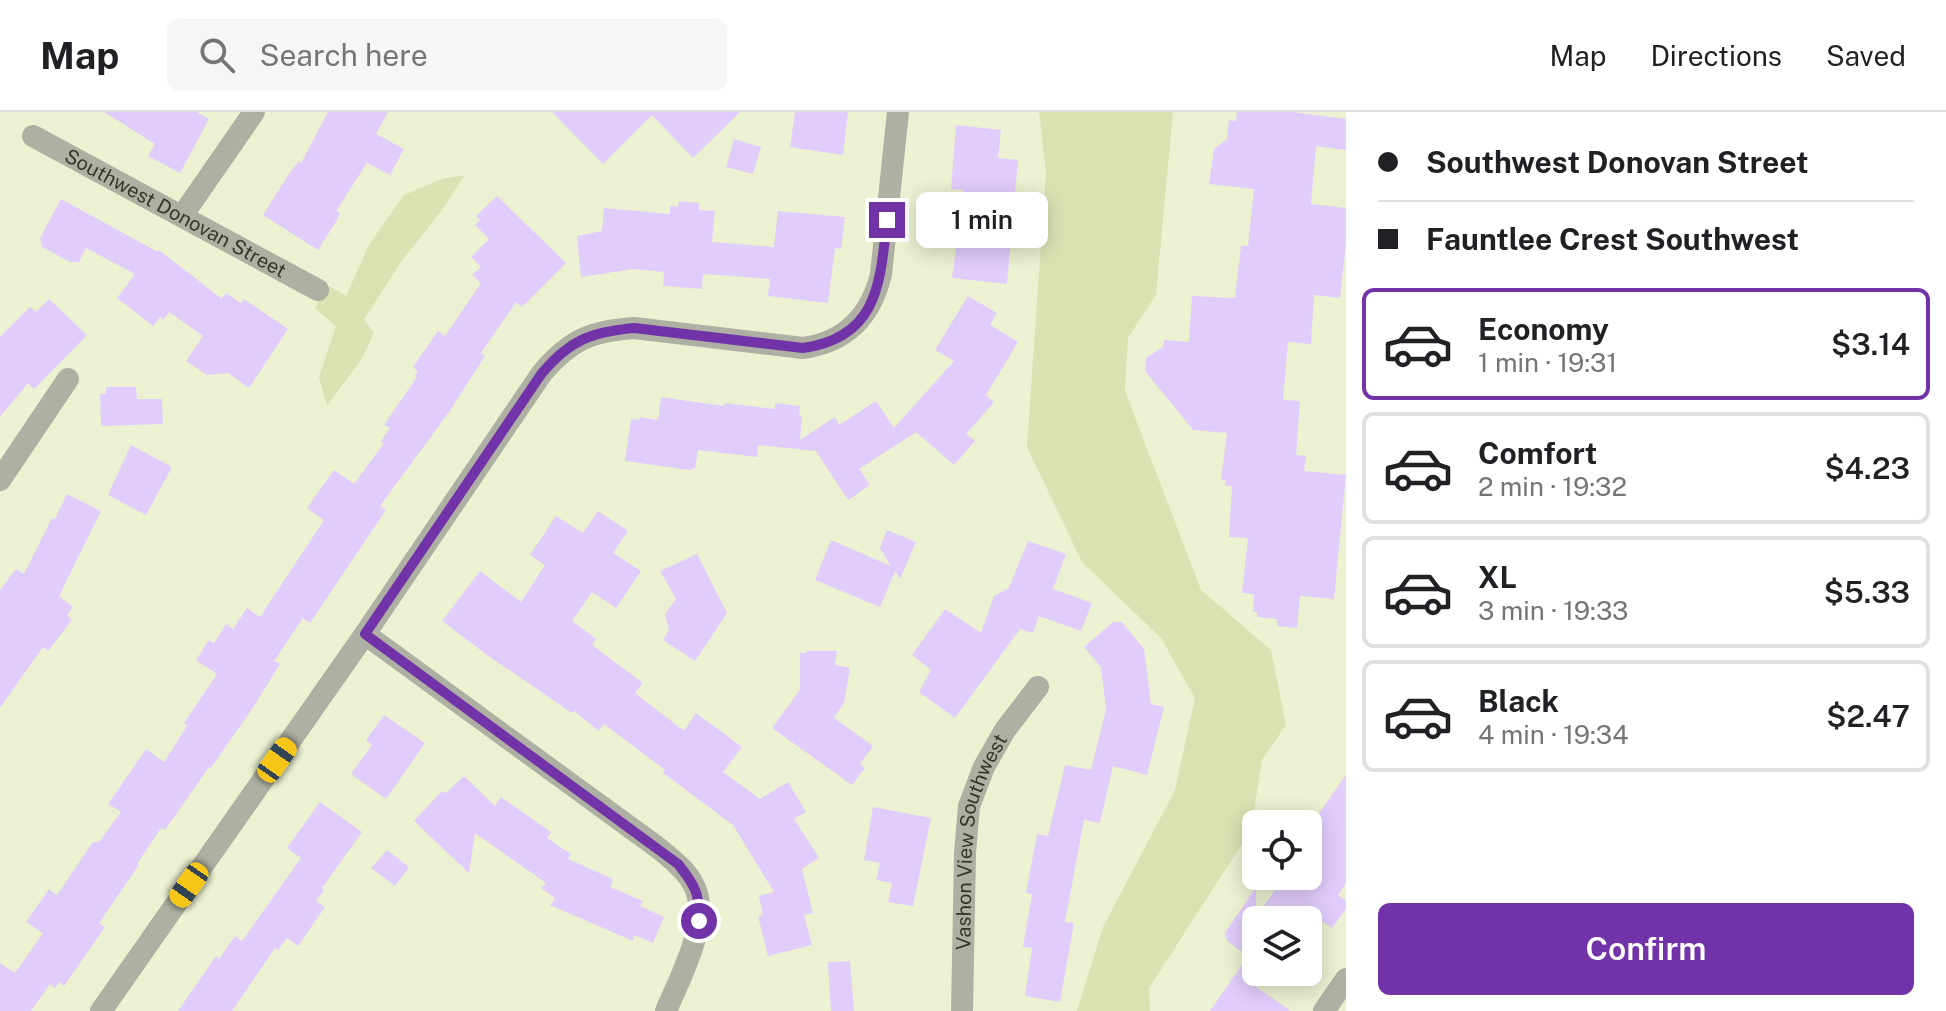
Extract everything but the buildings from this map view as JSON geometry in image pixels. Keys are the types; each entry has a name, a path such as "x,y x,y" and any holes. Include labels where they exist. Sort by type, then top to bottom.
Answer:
{"street":[{"path":"182,216 254,112"},
{"path":"101,1011 560,351 586,336 606,330 634,328 803,348 824,345 847,332 863,316 876,295 881,274 898,112"},
{"name":"Southwest Donovan Street","path":"33,136 318,290"},
{"path":"0,480 68,379"},
{"path":"365,634 657,847 678,864 693,882 700,900 699,921 666,1011"},
{"name":"Vashon View Southwest","path":"962,1011 969,806 984,767 998,742 1038,687"},
{"path":"1324,1011 1346,979"}],"green space":[{"path":"1039,112 1173,112 1156,295 1128,338 1125,391 1201,590 1271,650 1286,725 1262,760 1254,810 1242,810 1242,844 1149,988 1150,1011 1077,1011 1103,927 1175,790 1195,698 1161,638 1082,562 1027,447 1046,171"},
{"path":"465,175 400,263 364,320 374,333 361,360 327,406 319,377 336,326 315,308 327,285 346,296 370,243 404,195 442,179"}],"route":[{"path":"699,921 700,900 693,882 678,864 365,634 560,351 586,336 606,330 634,328 803,348 824,345 847,332 863,316 876,295 887,220"}]}
